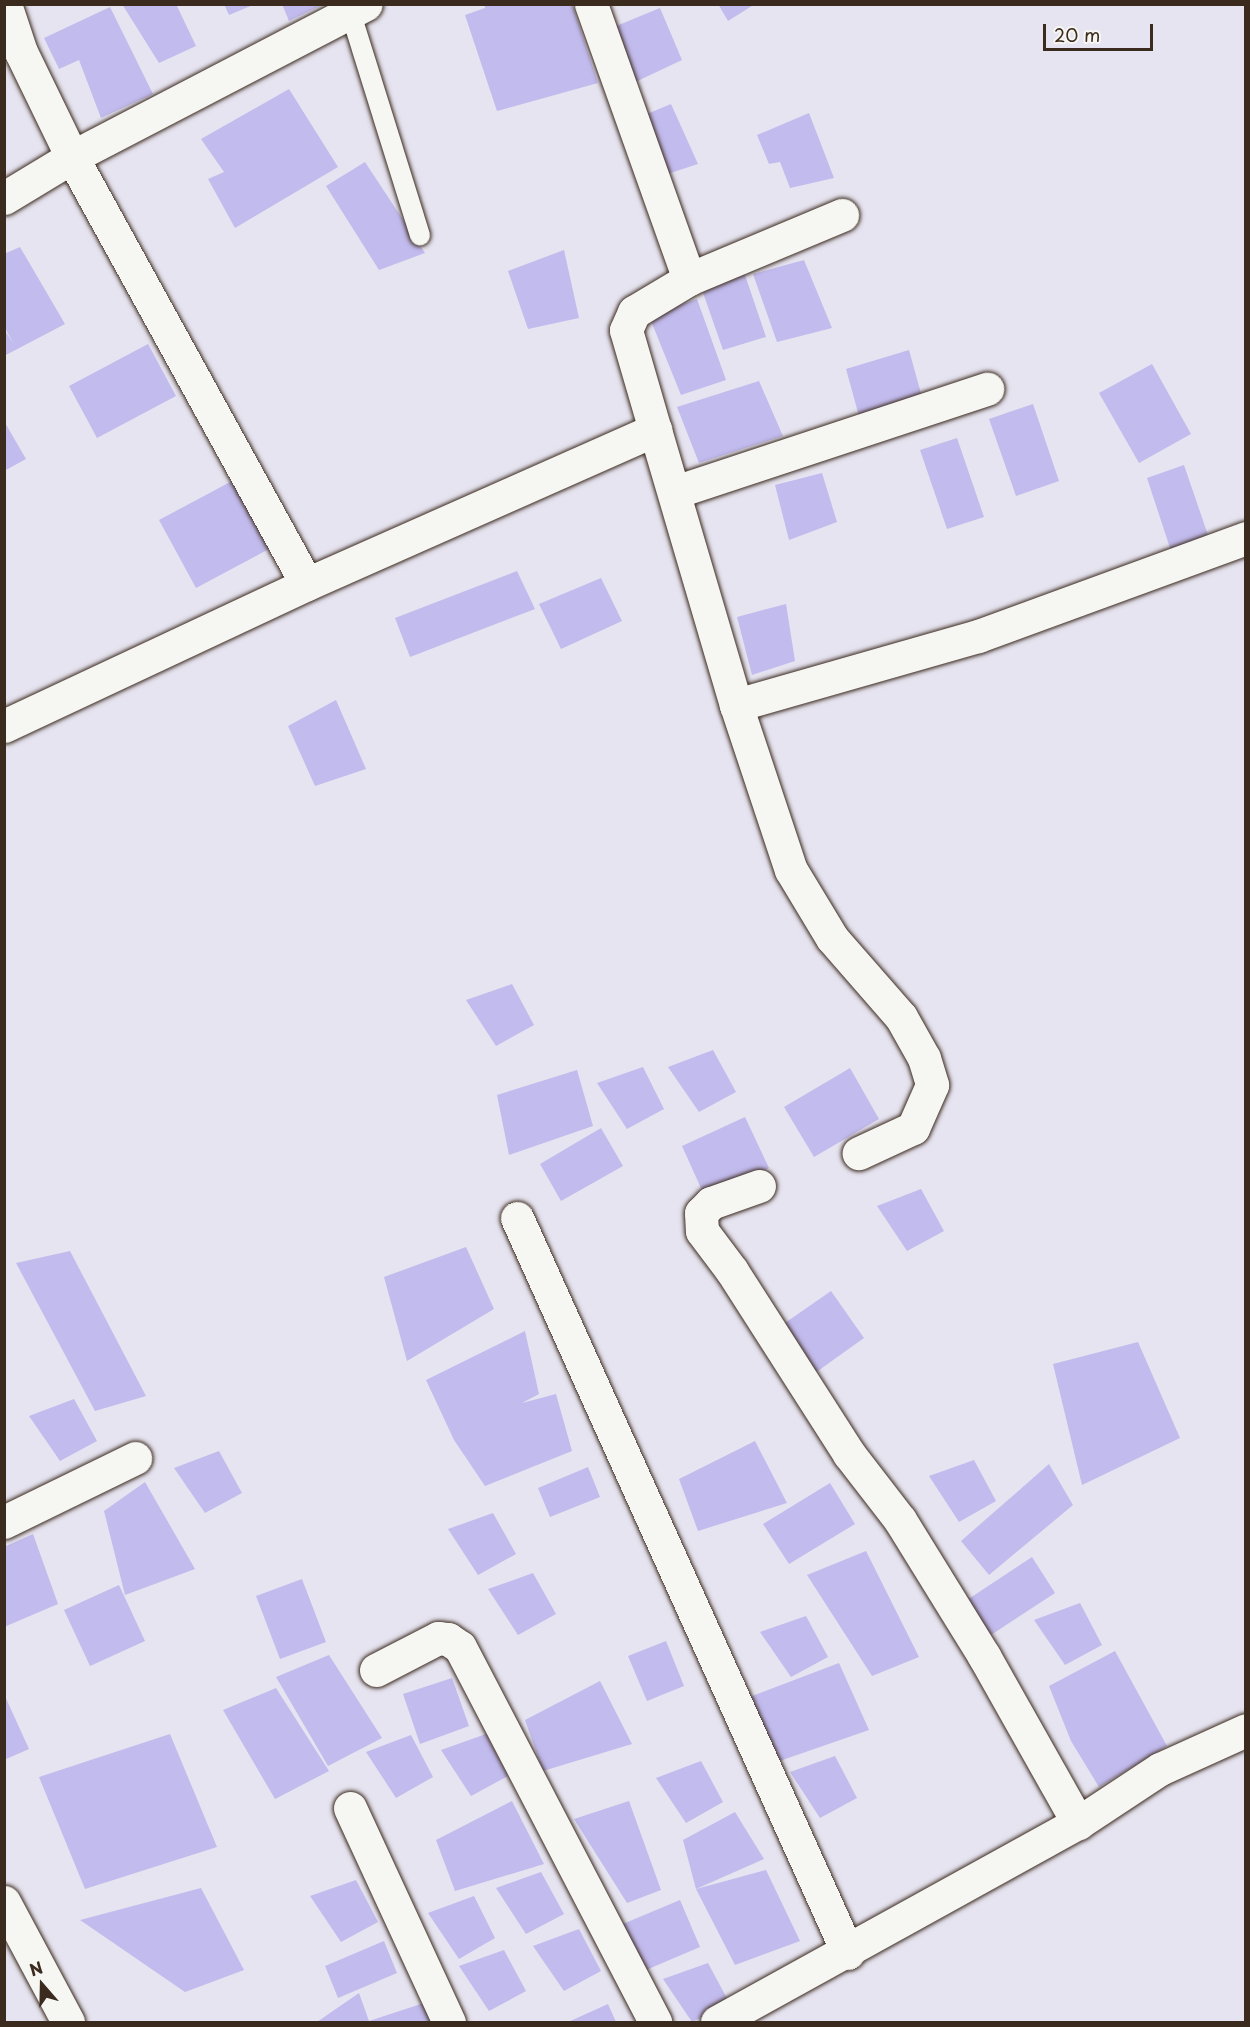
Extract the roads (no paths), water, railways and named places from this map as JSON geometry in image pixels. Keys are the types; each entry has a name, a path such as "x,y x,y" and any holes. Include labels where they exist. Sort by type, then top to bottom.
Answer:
{"street":[{"path":"5,4 21,52 72,157 307,584"},
{"path":"591,4 689,279"},
{"path":"4,198 72,157 358,9"},
{"path":"843,215 689,279 634,312 626,330 736,705 791,870 832,938 901,1017 927,1067 932,1085 913,1128 859,1153"},
{"path":"675,492 987,389"},
{"path":"4,726 307,584 655,430"},
{"path":"736,705 978,636 1245,538"},
{"path":"759,1186 711,1203 702,1212 702,1231 732,1270 849,1454 900,1520 984,1656 1078,1823"},
{"path":"517,1218 848,1953"},
{"path":"4,1522 135,1458"},
{"path":"376,1670 438,1638 448,1639 460,1647 655,2022"},
{"path":"725,2021 1078,1823 1160,1769 1245,1730"},
{"path":"350,1808 449,2022"},
{"path":"4,1902 68,2022"}],"lane":[{"path":"358,9 420,237"}]}
